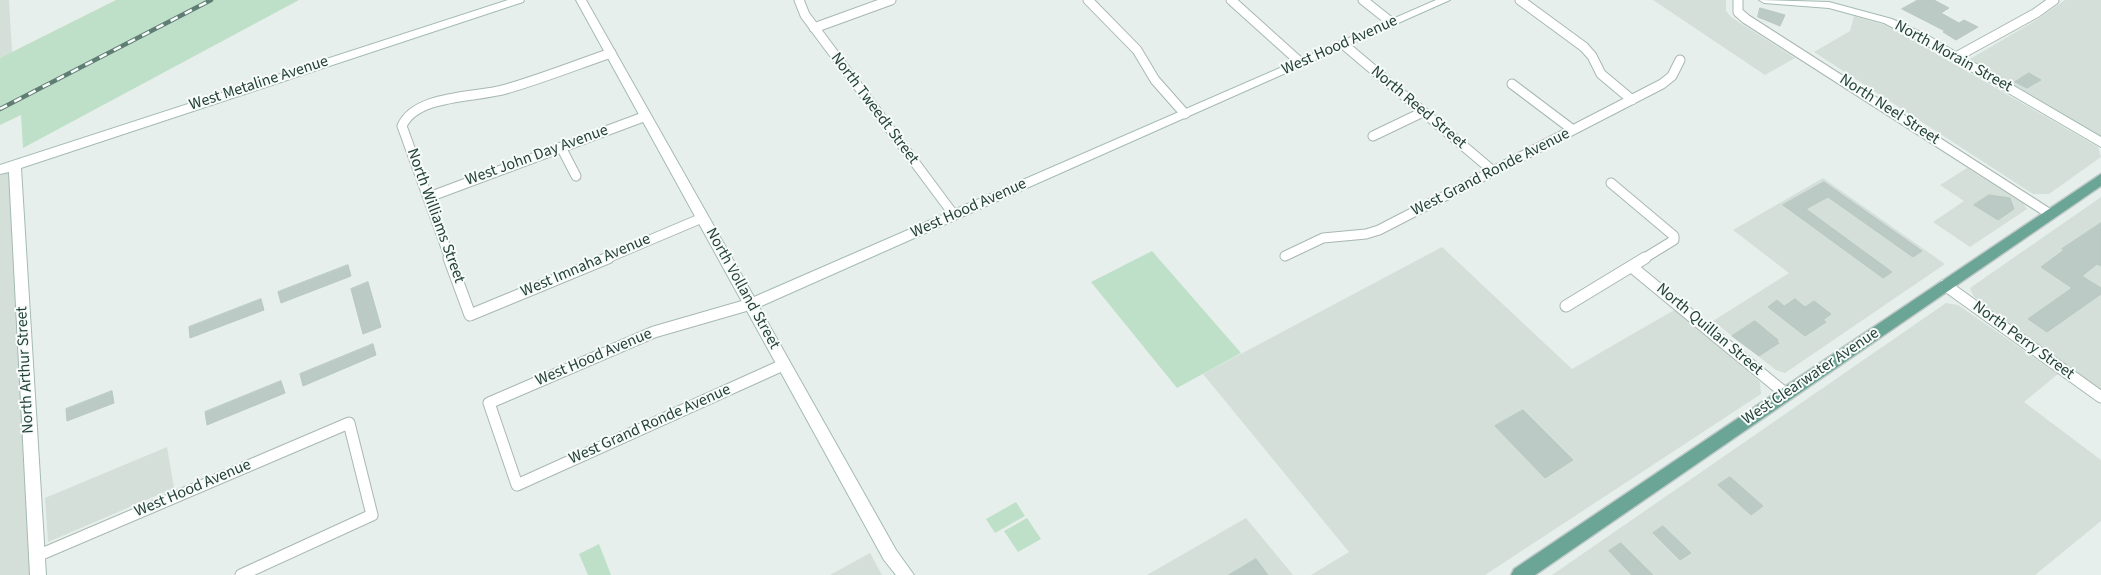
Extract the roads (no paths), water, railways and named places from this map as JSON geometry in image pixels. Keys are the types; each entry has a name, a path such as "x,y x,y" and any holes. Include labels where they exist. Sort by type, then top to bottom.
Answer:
{"main road":[{"name":"West Clearwater Avenue","path":"1520,575 2101,179"}],"street":[{"name":"West Metaline Avenue","path":"0,170 519,0"},
{"name":"North Volland Street","path":"581,0 890,555 906,575"},
{"name":"North Tweedt Street","path":"799,0 800,9 954,215"},
{"path":"814,28 891,0"},
{"path":"1088,0 1137,50 1155,80 1185,114"},
{"path":"1231,0 1301,63"},
{"path":"1363,0 1392,23"},
{"name":"West Hood Avenue","path":"517,485 489,402 654,332 718,316 750,304 1444,0"},
{"path":"1520,0 1584,47 1607,81 1632,100"},
{"name":"North Neel Street","path":"1738,0 1738,12 1746,19 2050,214"},
{"name":"North Morain Street","path":"1764,0 1818,3 1864,13 1900,26 2101,143"},
{"path":"1956,57 2030,16 2054,0"},
{"name":"North Reed Street","path":"1343,44 1494,171"},
{"name":"North Williams Street","path":"470,315 402,126 406,117 418,109 454,96 504,90 611,53"},
{"name":"West Grand Ronde Avenue","path":"1285,256 1323,238 1366,234 1379,230 1668,80 1680,60"},
{"path":"1512,84 1573,130"},
{"path":"1373,136 1423,112"},
{"name":"West John Day Avenue","path":"429,197 646,116"},
{"path":"561,148 576,176"},
{"name":"North Arthur Street","path":"15,164 38,575"},
{"path":"1566,306 1672,243 1674,236 1611,183"},
{"name":"West Imnaha Avenue","path":"470,315 702,218"},
{"name":"North Quillan Street","path":"1632,267 1786,394"},
{"name":"North Perry Street","path":"1945,286 2101,397"},
{"name":"West Grand Ronde Avenue","path":"517,485 783,365"},
{"name":"West Hood Avenue","path":"37,556 349,423 372,515 242,575"}],"railway":[{"path":"0,109 211,0"}]}
